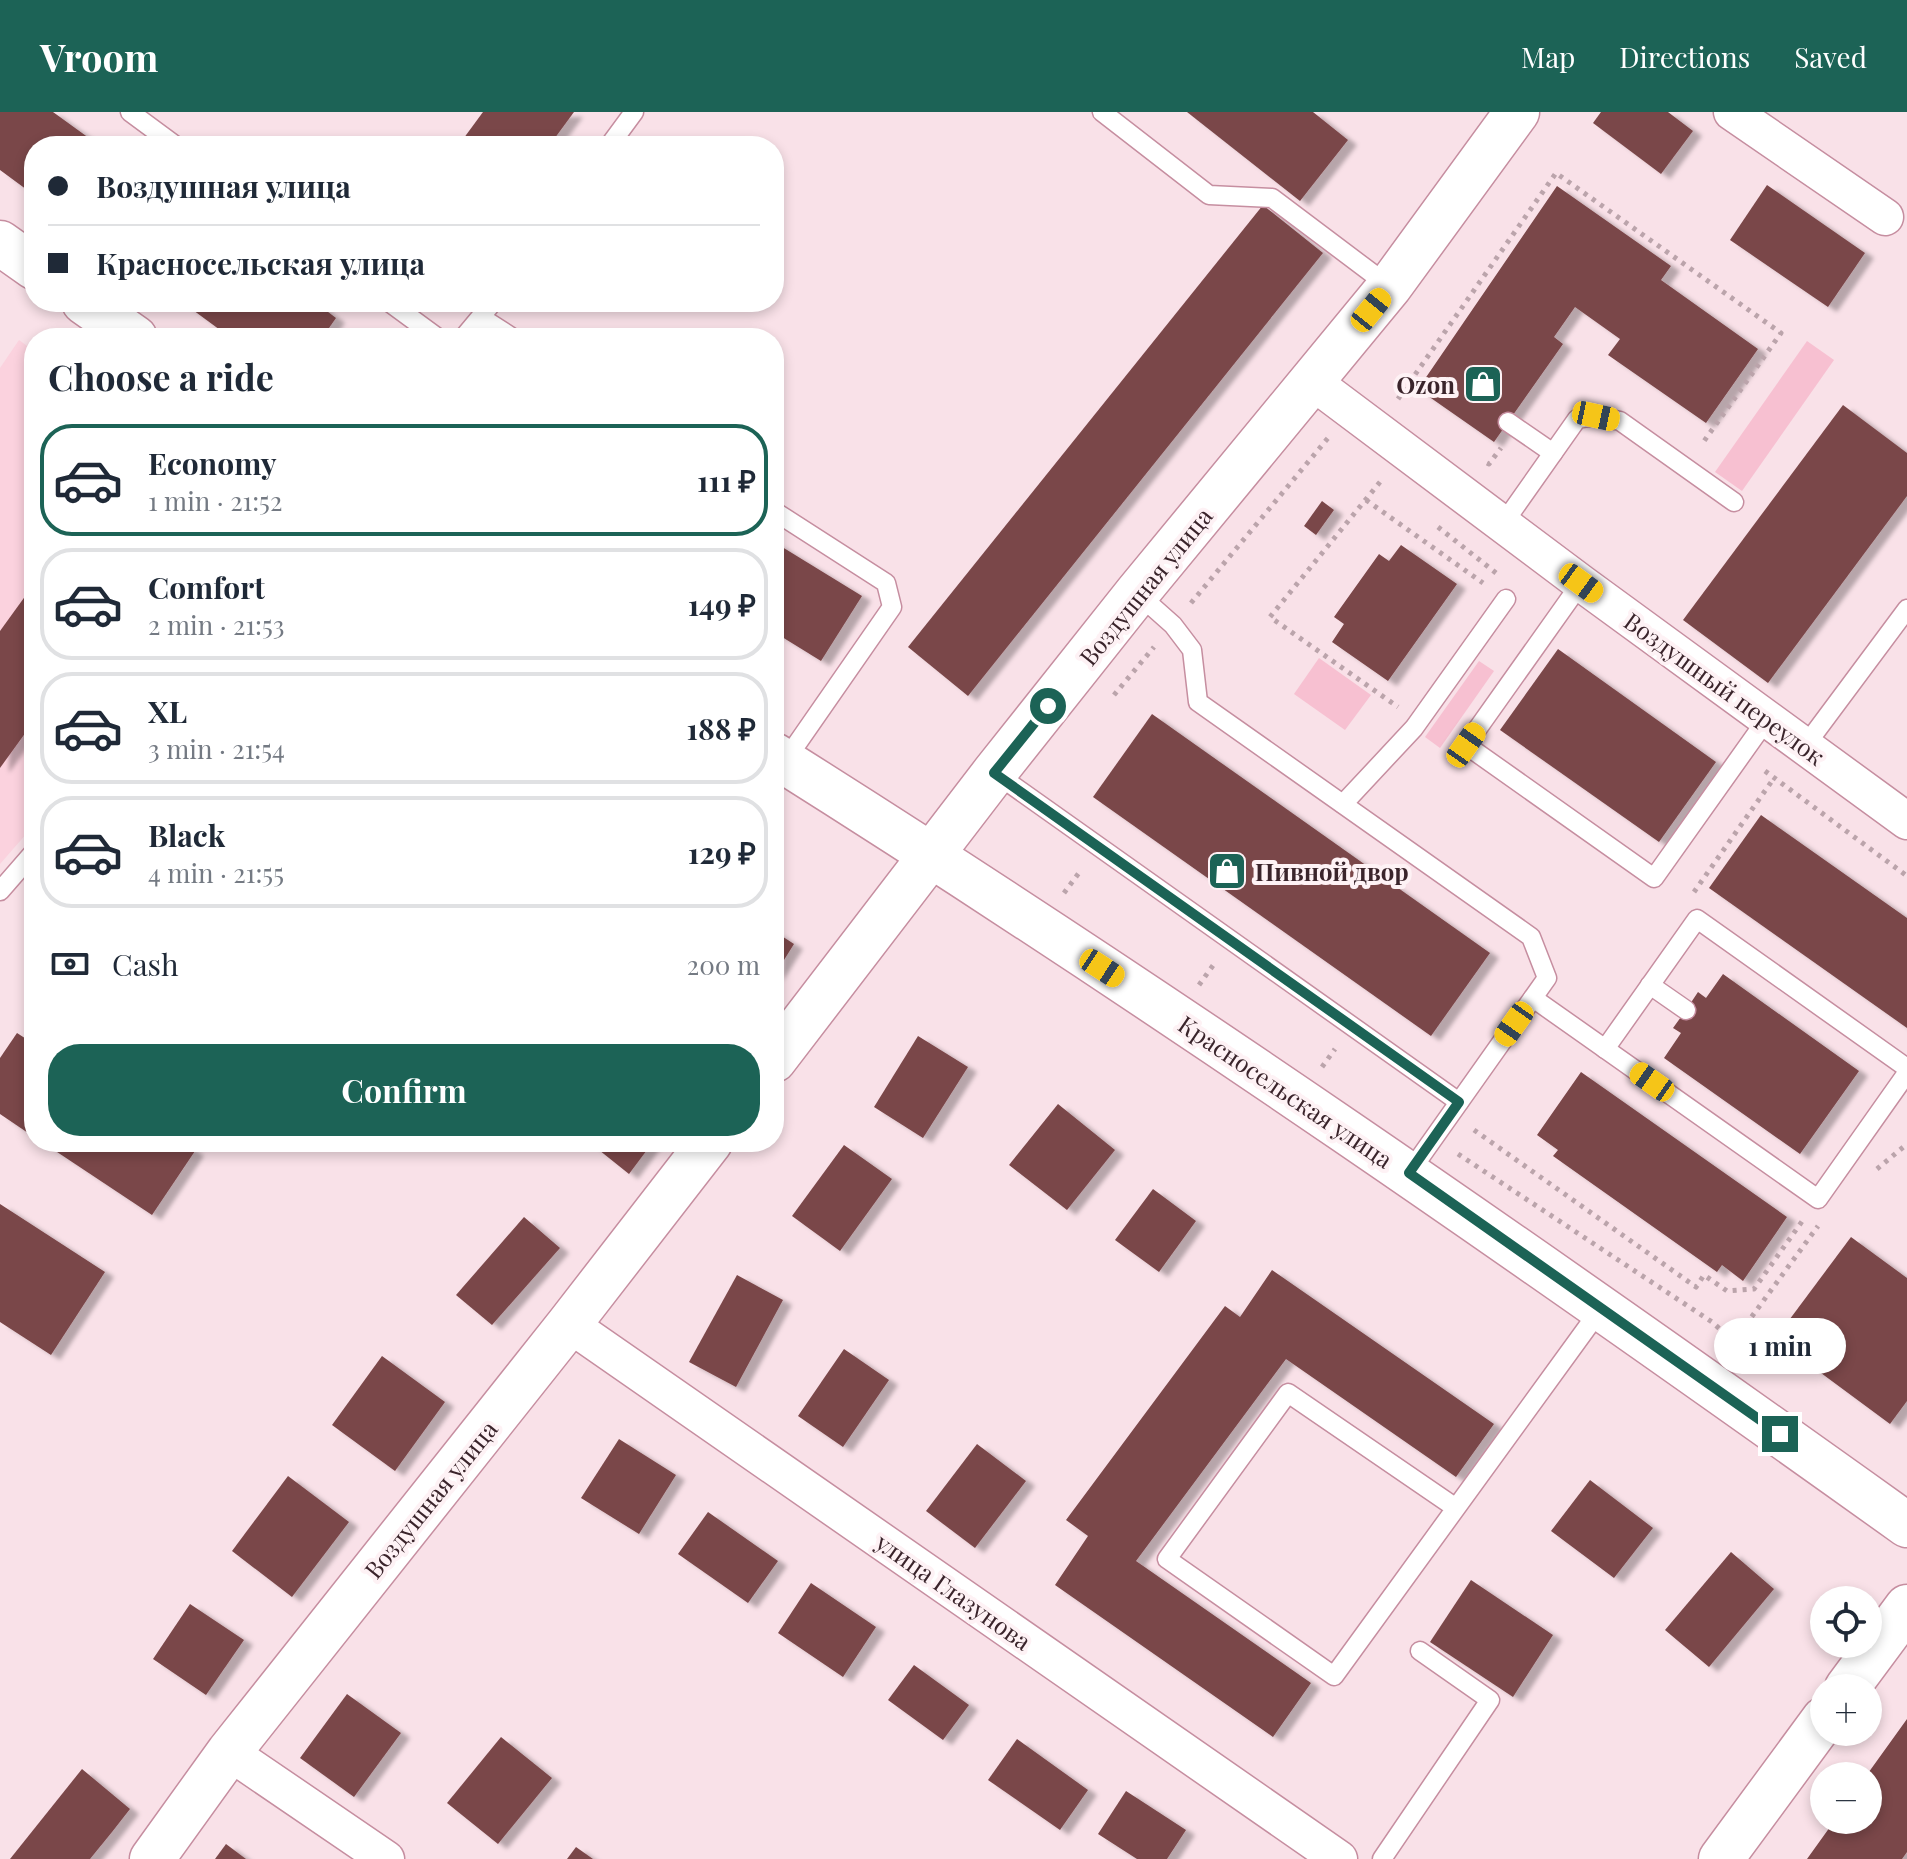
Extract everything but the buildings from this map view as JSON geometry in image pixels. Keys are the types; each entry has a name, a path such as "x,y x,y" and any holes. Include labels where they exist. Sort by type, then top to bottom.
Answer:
{"street":[{"name":"Воздушная улица","path":"784,1047 994,773 1137,593 1390,286 1517,112"},
{"path":"1732,112 1885,217"},
{"path":"98,312 121,328"},
{"name":"Воздушный переулок","path":"1313,382 1907,821"},
{"name":"Красносельская улица","path":"784,761 932,855 1409,1173 1907,1525"},
{"name":"Воздушная улица","path":"152,1859 229,1752 702,1152"},
{"name":"улица Глазунова","path":"569,1324 1339,1859"},
{"path":"1857,1674 1907,1607"},
{"path":"1721,1859 1810,1738"},
{"path":"229,1752 386,1859"}],"lane":[{"path":"130,112 162,136"},
{"path":"616,136 634,112"},
{"path":"1102,112 1209,195 1272,198 1390,286"},
{"path":"403,312 424,328"},
{"path":"472,328 486,312"},
{"path":"482,318 498,328"},
{"path":"1503,524 1577,419 1596,416 1620,421 1734,502"},
{"path":"1512,424 1553,453"},
{"path":"784,517 886,583 892,607 784,751"},
{"path":"1581,583 1466,745 1654,878 1767,719"},
{"path":"1137,593 1173,625 1192,650 1198,702 1531,937 1547,978 1409,1173"},
{"path":"1343,804 1419,722 1506,599"},
{"path":"1805,746 1907,609"},
{"path":"994,773 1455,1108"},
{"path":"0,891 24,863"},
{"path":"1533,998 1605,1049 1818,1199 1907,1071 1697,919 1605,1049"},
{"path":"1650,985 1686,1010"},
{"path":"1456,1508 1288,1393 1167,1559 1334,1676 1602,1307"},
{"path":"1382,1859 1490,1700 1420,1651"}],"path":[{"path":"1408,407 1396,398 1556,173 1781,333 1685,468"},
{"path":"1478,456 1489,464 1512,424"},
{"path":"1380,482 1270,617 1419,722"},
{"path":"1366,500 1506,599"},
{"path":"1741,754 1907,876"},
{"path":"1697,919 1701,913 1687,902 1774,778"},
{"path":"1455,1108 1696,1287 1704,1275 1727,1291 1754,1289 1818,1199"},
{"path":"1874,1172 1907,1144"},
{"path":"1734,1341 1822,1221"}],"shaded area":[{"path":"19,340 24,344 24,836 0,864 0,368"},
{"path":"1807,341 1834,360 1742,491 1715,472"},
{"path":"1319,658 1371,695 1345,730 1294,694"},
{"path":"1479,661 1494,671 1440,748 1425,737"}],"place":[{"name":"Ozon","path":"1483,384"},
{"name":"Пивной двор","path":"1227,871"}],"route":[{"path":"1048,706 994,773 1459,1102 1409,1173 1780,1434"}]}
